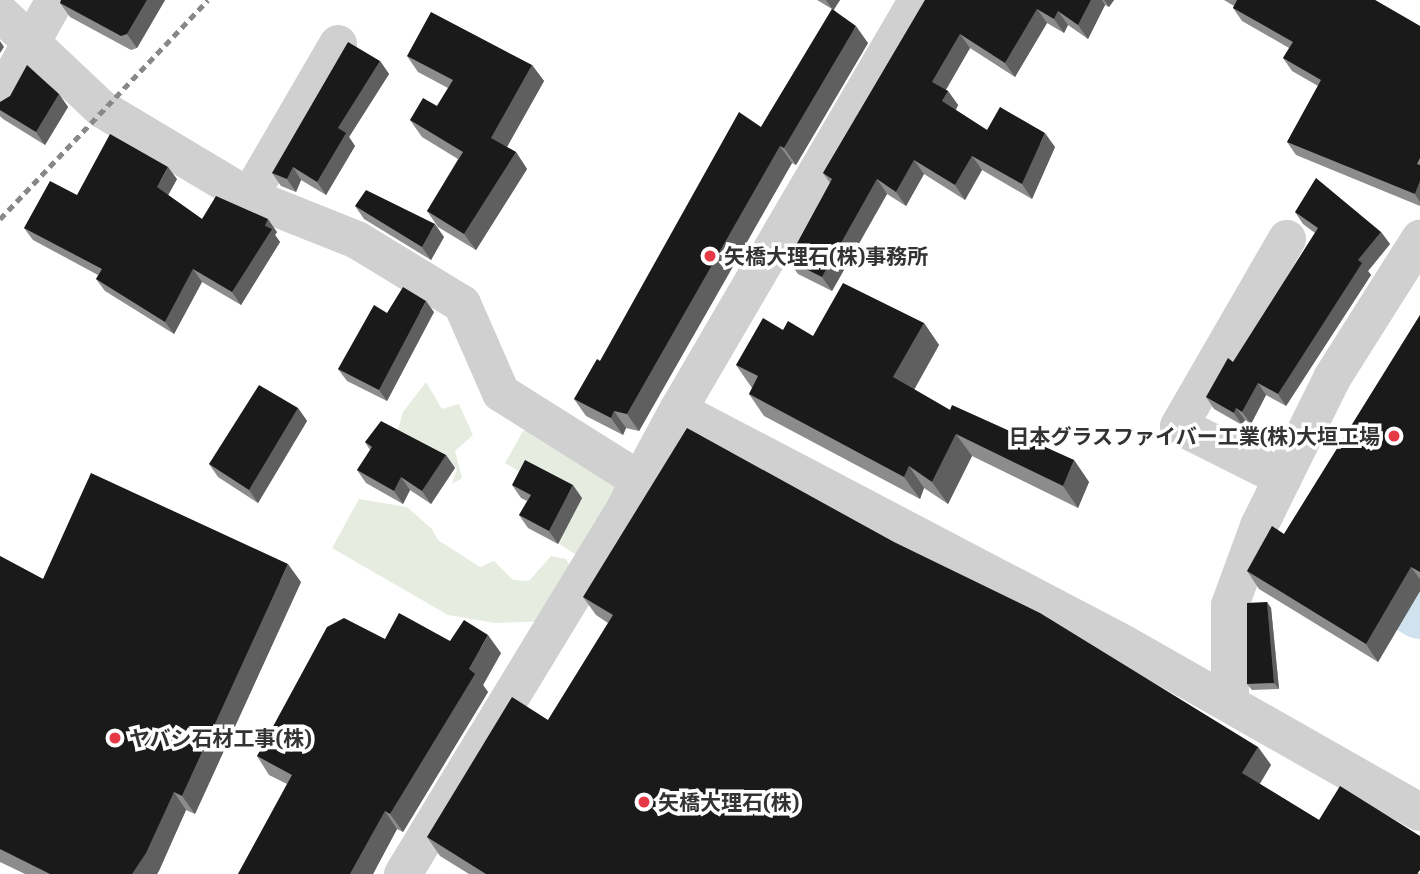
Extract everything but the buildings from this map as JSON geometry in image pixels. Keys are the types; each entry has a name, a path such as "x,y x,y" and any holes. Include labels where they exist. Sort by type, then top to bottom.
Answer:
{"street":[{"path":"0,98 29,41 55,0"},
{"path":"403,874 641,481 678,410 918,0"},
{"path":"0,13 102,109 249,197 357,240 462,304 501,393 641,481"},
{"path":"249,197 338,44"},
{"path":"1283,478 1179,426 1287,239"},
{"path":"1230,702 1230,605 1259,526 1332,378 1420,240"},
{"path":"678,410 1230,702 1420,812"}],"shaded area":[{"path":"426,382 442,409 459,404 473,435 455,451 462,478 452,484 457,468 396,436 403,412"},
{"path":"523,431 538,431 626,480 581,558 546,535 547,507 520,472 505,463"},
{"path":"359,499 407,507 432,529 438,540 480,567 494,561 513,580 529,581 551,556 566,559 570,567 551,621 495,623 448,615 332,548"}],"waterway":[{"path":"1340,556 1420,607"}],"railway":[{"path":"0,219 208,0"}],"place":[{"name":"矢橋大理石(株)事務所","path":"710,256"},
{"name":"日本グラスファイバー工業(株)大垣工場","path":"1394,436"},
{"name":"ヤバシ石材工事(株)","path":"115,738"},
{"name":"矢橋大理石(株)","path":"644,802"}]}
